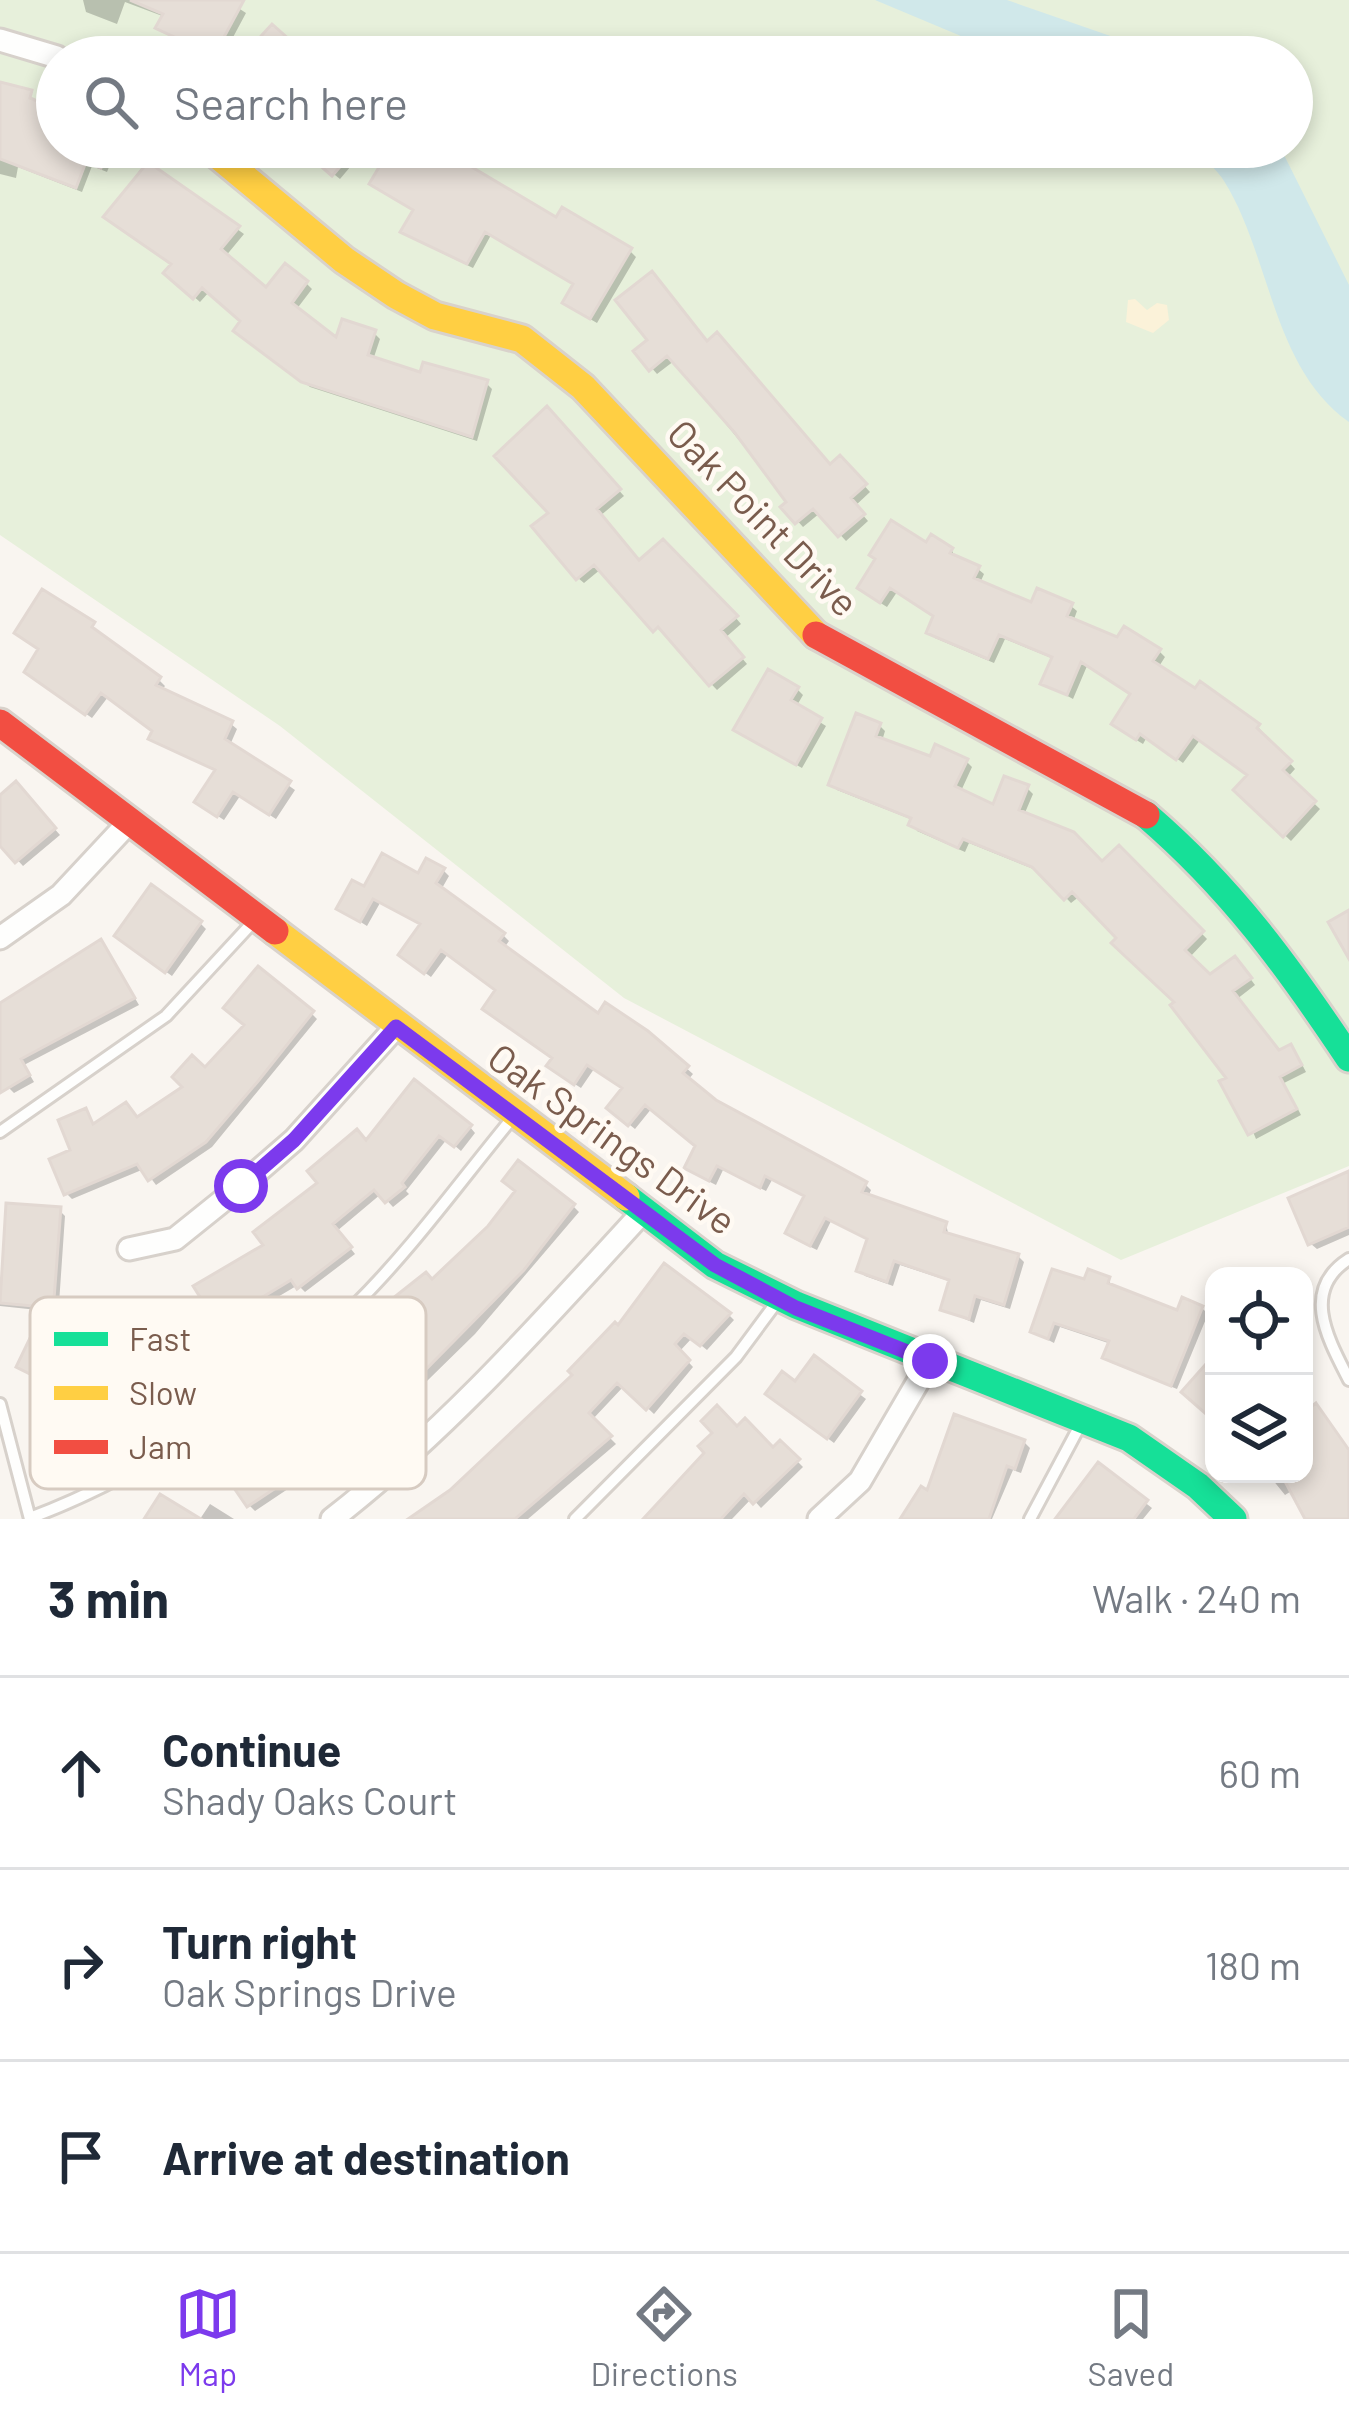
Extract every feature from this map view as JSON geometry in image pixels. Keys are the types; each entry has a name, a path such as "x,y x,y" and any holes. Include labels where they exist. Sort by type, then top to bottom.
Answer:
{"street":[{"path":"0,40 36,51"},
{"name":"Oak Point Drive","path":"233,168 344,260 396,295 435,316 522,339 583,387 818,638 1139,809 1196,858 1268,938 1349,1058"},
{"name":"Oak Springs Drive","path":"0,723 715,1265 779,1299 930,1361 1137,1438 1197,1482 1233,1519"},
{"path":"0,938 61,895 131,820"},
{"path":"128,1249 175,1239 241,1186 294,1140 396,1027"},
{"path":"426,1441 484,1388 642,1213"},
{"path":"819,1519 860,1480 930,1361"},
{"path":"332,1519 371,1489"}],"lane":[{"path":"0,1132 166,1016 256,918"},
{"path":"358,1297 397,1259 514,1116"},
{"path":"1349,1259 1329,1274 1320,1313 1349,1380"},
{"path":"575,1519 736,1357 779,1299"},
{"path":"0,1404 30,1518 93,1489"},
{"path":"1030,1519 1085,1415"}],"green space":[{"path":"0,0 1349,0 1349,1166 1121,1260 624,998 280,726 0,535"}],"sand":[{"path":"1135,299 1147,310 1157,303 1167,305 1169,320 1153,333 1126,322 1128,300"}],"water":[{"path":"875,0 1007,0 1111,36 961,36"},
{"path":"1212,168 1290,168 1349,285 1349,422 1323,399 1288,342 1253,243"}],"building":[{"path":"130,0 244,0 225,36 172,36 155,28 163,14"},
{"path":"272,24 285,36 261,36"},
{"path":"0,82 32,90 36,168 84,168 76,188 0,159"},
{"path":"143,168 157,168 240,226 221,249 266,287 285,263 308,281 292,303 336,337 342,319 376,330 368,355 420,372 423,362 488,380 472,437 301,382 233,331 240,321 202,288 193,299 163,273 171,264 103,217"},
{"path":"379,168 473,168 556,217 562,207 632,248 590,319 562,303 573,284 485,232 467,264 400,232 413,210 369,184"},
{"path":"652,271 707,341 717,332 830,464 840,455 867,484 851,498 865,514 838,537 813,509 795,524 780,507 786,502 735,433 667,356 649,371 633,351 647,340 615,300"},
{"path":"547,406 621,489 597,509 639,560 663,539 738,616 721,630 744,657 709,686 658,627 653,632 594,565 576,580 531,526 548,513 494,456"},
{"path":"891,520 926,542 931,534 953,548 950,553 980,566 974,578 1031,602 1037,588 1073,603 1067,616 1117,637 1124,626 1161,649 1153,661 1195,688 1200,681 1260,724 1257,728 1292,761 1283,770 1316,801 1283,837 1233,790 1247,775 1193,736 1176,760 1140,734 1136,740 1111,724 1130,694 1081,662 1067,695 1040,684 1052,657 999,635 988,659 926,633 933,616 890,588 880,603 857,588 875,559 869,555"},
{"path":"42,589 95,622 92,627 161,677 156,685 233,721 225,739 291,781 269,815 233,792 217,817 194,802 215,770 148,739 152,731 101,693 85,715 24,672 38,649 14,633"},
{"path":"768,669 799,687 791,700 822,718 796,765 733,730"},
{"path":"856,713 881,723 876,736 930,756 935,744 968,759 955,786 993,804 1004,776 1029,785 1019,810 1074,832 1102,861 1119,845 1204,931 1185,950 1210,974 1235,956 1252,978 1233,991 1279,1050 1291,1044 1302,1065 1280,1077 1297,1109 1248,1135 1219,1081 1226,1078 1170,1005 1174,1002 1111,943 1116,938 1072,892 1064,900 1032,867 963,839 958,848 908,825 911,818 828,785"},
{"path":"16,781 56,828 15,863 0,846 0,795"},
{"path":"382,853 418,873 426,858 445,868 436,883 505,933 499,941 598,1013 605,1002 648,1031 689,1066 683,1073 716,1100 867,1182 862,1192 947,1222 944,1232 1019,1254 1004,1305 975,1296 969,1319 940,1310 949,1280 894,1261 887,1282 856,1271 867,1239 825,1218 810,1246 785,1233 804,1196 765,1176 760,1188 717,1166 709,1181 684,1168 695,1146 645,1105 628,1126 606,1108 622,1088 587,1065 574,1085 546,1066 552,1058 482,1009 495,990 441,950 424,974 398,955 420,924 373,899 360,922 336,909 352,880 364,886"},
{"path":"151,884 202,921 165,973 114,936"},
{"path":"1349,910 1349,959 1328,922"},
{"path":"101,939 135,998 21,1059 30,1075 0,1093 0,1003"},
{"path":"258,966 314,1011 259,1080 206,1142 148,1181 137,1164 64,1195 49,1159 70,1150 58,1120 86,1108 93,1124 126,1102 137,1117 182,1087 172,1077 192,1055 205,1067 244,1025 223,1008"},
{"path":"414,1079 472,1125 454,1147 439,1136 402,1183 405,1187 385,1203 374,1190 333,1224 352,1247 297,1289 291,1280 263,1297 200,1297 193,1286 263,1245 253,1232 317,1183 307,1171 357,1129 366,1140"},
{"path":"518,1160 575,1204 524,1270 426,1369 426,1297 394,1297 426,1272 432,1279 488,1226 515,1191 502,1181"},
{"path":"1349,1171 1349,1227 1308,1245 1288,1198"},
{"path":"6,1203 61,1207 54,1297 30,1297 30,1306 0,1303"},
{"path":"664,1263 731,1313 700,1346 684,1334 675,1344 690,1360 646,1410 617,1383 589,1413 612,1436 515,1519 408,1519 450,1490 572,1375 568,1371 615,1322 618,1325"},
{"path":"1052,1269 1084,1279 1088,1269 1110,1277 1108,1283 1177,1310 1182,1297 1203,1306 1171,1386 1102,1358 1109,1341 1054,1323 1048,1339 1030,1332"},
{"path":"30,1338 30,1374 16,1367"},
{"path":"814,1355 862,1391 827,1439 765,1394 782,1371 795,1381"},
{"path":"1205,1365 1205,1413 1181,1392"},
{"path":"1316,1403 1349,1450 1349,1519 1305,1519 1286,1483 1313,1483"},
{"path":"717,1405 737,1426 745,1418 773,1447 780,1440 800,1459 753,1504 744,1494 721,1519 643,1519 704,1453 698,1446 712,1433 701,1421"},
{"path":"954,1414 1025,1440 1015,1469 1007,1466 989,1519 900,1519 921,1486 927,1490"},
{"path":"1098,1462 1148,1500 1134,1519 1055,1519"},
{"path":"235,1489 274,1489 247,1507"},
{"path":"160,1494 201,1519 144,1519"}],"traffic: fast":[{"path":"1146,815 1256,929 1349,1058"},
{"path":"626,1197 715,1265 796,1305 1129,1438 1198,1486 1233,1519"}],"traffic: slow":[{"path":"233,168 344,260 396,295 435,316 522,339 583,387 816,635"},
{"path":"275,931 626,1197"}],"traffic: jam":[{"path":"816,635 1146,815"},
{"path":"0,723 275,931"}],"route":[{"path":"241,1186 294,1140 396,1027 715,1265 796,1308 930,1361"}]}
